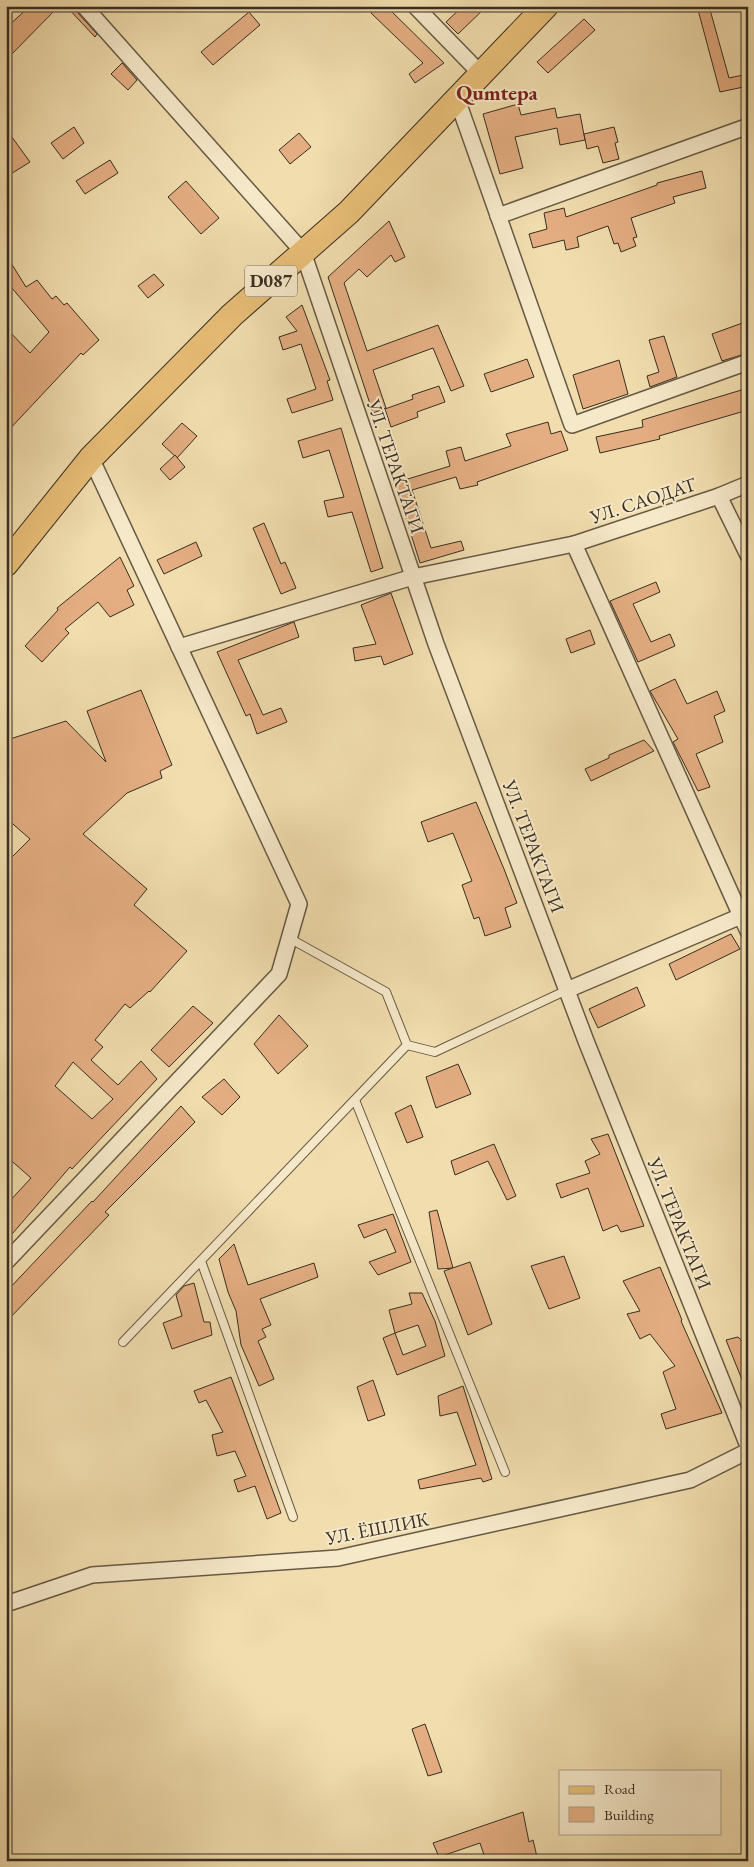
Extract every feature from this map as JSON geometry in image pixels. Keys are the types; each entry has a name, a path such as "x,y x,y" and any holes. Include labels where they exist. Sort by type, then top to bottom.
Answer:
{"main road":[{"name":"D087","path":"6,564 91,458 232,315 349,212 546,6"}],"street":[{"path":"84,6 303,252"},
{"path":"415,6 481,74"},
{"path":"457,99 572,425 748,362"},
{"path":"498,216 746,127 748,132"},
{"name":"УЛ. ТЕРАКТАГИ","path":"303,252 436,644 567,990 748,1446"},
{"path":"6,1262 279,974 299,904 91,458"},
{"path":"719,496 748,484"},
{"name":"УЛ. САОДАТ","path":"179,647 413,577 574,544 719,496 748,555"},
{"path":"574,544 748,931"},
{"path":"567,990 741,916"},
{"name":"УЛ. ЁШЛИК","path":"6,1604 92,1574 338,1558 690,1480 748,1451"}],"lane":[{"path":"290,938 386,992 407,1045"},
{"path":"407,1045 435,1052 567,990"},
{"path":"123,1342 407,1045"},
{"path":"355,1100 505,1472"},
{"path":"201,1261 293,1518"}],"building":[{"path":"30,6 59,6 6,60 6,28"},
{"path":"66,6 75,6 77,12 97,34 95,37"},
{"path":"377,6 386,6 444,63 415,83 409,74 423,63 371,13"},
{"path":"463,6 487,6 458,34 446,22"},
{"path":"697,6 709,6 729,78 748,74 748,86 720,92"},
{"path":"249,12 260,25 213,65 201,52"},
{"path":"584,19 595,30 548,73 537,62"},
{"path":"122,63 137,80 128,90 111,74"},
{"path":"518,104 521,115 555,108 557,118 580,114 585,140 560,145 557,128 515,137 523,168 500,174 483,114"},
{"path":"74,127 84,143 63,159 51,143"},
{"path":"614,127 618,142 615,143 619,159 603,163 598,146 587,149 584,134"},
{"path":"6,129 30,162 6,177"},
{"path":"299,133 311,147 290,164 279,150"},
{"path":"110,160 118,173 85,194 76,181"},
{"path":"702,171 706,188 673,197 675,203 631,218 637,237 633,238 636,246 621,252 618,243 614,244 608,226 577,237 579,247 566,250 564,240 533,248 529,234 547,229 544,213 564,208 566,217 657,185 657,183"},
{"path":"186,181 219,218 201,234 168,197"},
{"path":"389,221 405,257 395,262 391,255 367,277 359,269 344,283 367,351 438,325 464,386 451,391 433,348 373,370 386,408 373,413 328,277"},
{"path":"6,255 26,287 37,280 52,299 56,296 64,305 67,303 99,340 83,355 81,353 6,433 6,328 30,353 49,332 6,281"},
{"path":"154,274 164,285 148,298 138,286"},
{"path":"302,305 330,380 327,381 333,400 292,413 287,399 316,389 301,344 283,350 279,337 297,331 286,317"},
{"path":"748,321 748,353 722,361 712,334"},
{"path":"664,336 677,377 650,387 647,376 659,372 649,340"},
{"path":"527,359 534,377 491,392 484,374"},
{"path":"619,360 628,394 583,409 573,375"},
{"path":"439,386 445,402 417,412 418,417 391,427 385,409 413,399 412,395"},
{"path":"748,388 748,410 659,436 660,439 600,453 596,437 643,427 642,420"},
{"path":"548,422 551,434 561,431 568,450 477,482 478,485 460,489 456,477 412,490 431,548 461,541 464,550 420,563 395,483 450,466 446,451 461,447 465,461 511,446 506,434"},
{"path":"182,423 197,436 177,458 162,444"},
{"path":"341,428 383,568 371,572 352,512 328,517 324,501 344,497 329,450 303,458 298,441"},
{"path":"175,455 185,467 170,480 160,469"},
{"path":"264,523 281,564 285,562 296,588 281,594 253,528"},
{"path":"196,542 202,556 164,574 157,560"},
{"path":"120,557 134,586 127,590 134,605 110,617 98,602 65,629 69,633 42,662 25,646 58,610 57,608"},
{"path":"656,582 660,592 633,604 651,642 670,634 675,646 638,662 610,601"},
{"path":"391,593 413,654 384,665 381,656 355,661 353,648 376,644 361,605"},
{"path":"294,622 299,637 238,660 263,715 281,708 287,722 257,734 250,714 246,716 217,652"},
{"path":"590,630 595,644 571,653 566,639"},
{"path":"675,679 687,704 717,691 725,711 714,716 723,742 696,754 710,787 698,791 673,742 678,739 650,691"},
{"path":"141,690 172,765 160,771 162,778 127,793 83,834 147,889 134,905 187,951 150,992 130,1008 125,1004 95,1040 103,1047 91,1060 118,1085 141,1061 157,1079 72,1169 70,1167 6,1241 6,1205 31,1178 6,1156 6,863 30,839 6,818 6,742 10,739 66,721 106,762 87,711","holes":["73,1062 113,1099 92,1119 55,1086"]},
{"path":"644,740 654,751 591,781 585,769 609,758 609,755"},
{"path":"476,802 517,903 505,908 511,927 485,936 479,917 474,919 462,885 472,881 453,833 428,842 421,822"},
{"path":"731,934 740,949 676,980 669,964"},
{"path":"637,987 645,1006 598,1028 589,1009"},
{"path":"193,1006 213,1023 169,1067 151,1050"},
{"path":"279,1015 308,1046 278,1074 254,1044"},
{"path":"458,1064 471,1094 436,1108 426,1077"},
{"path":"224,1079 240,1097 222,1115 202,1097"},
{"path":"411,1105 423,1137 407,1143 395,1113"},
{"path":"181,1106 195,1122 105,1212 109,1215 6,1322 6,1292 93,1202"},
{"path":"608,1134 644,1226 621,1232 617,1225 603,1231 588,1188 561,1198 556,1184 590,1173 585,1161 600,1154 591,1139"},
{"path":"494,1144 516,1196 507,1200 488,1161 455,1175 451,1161"},
{"path":"437,1210 453,1268 438,1269 429,1212"},
{"path":"393,1214 411,1262 378,1275 369,1262 396,1252 386,1229 364,1238 358,1225"},
{"path":"234,1244 248,1285 314,1263 318,1277 260,1299 271,1325 262,1329 266,1337 258,1341 274,1379 259,1386 241,1345 236,1311 228,1292 219,1259"},
{"path":"564,1256 580,1298 549,1309 531,1266"},
{"path":"470,1262 492,1324 468,1335 444,1271"},
{"path":"660,1267 681,1321 722,1413 666,1429 661,1414 676,1409 663,1372 675,1366 650,1334 640,1339 627,1314 640,1311 623,1281"},
{"path":"194,1283 204,1322 210,1322 212,1335 172,1349 163,1323 182,1316 176,1295 184,1286"},
{"path":"409,1293 422,1293 435,1321 445,1356 397,1375 383,1338 395,1333 389,1310 412,1304","holes":["418,1325 426,1346 403,1355 395,1333"]},
{"path":"738,1337 743,1342 748,1354 747,1392 726,1340"},
{"path":"231,1377 281,1513 267,1519 255,1486 238,1492 234,1480 246,1476 235,1451 217,1456 212,1435 223,1432 206,1400 199,1403 194,1391"},
{"path":"373,1380 385,1415 368,1421 357,1387"},
{"path":"463,1386 492,1479 483,1482 481,1478 420,1489 418,1480 476,1465 457,1412 440,1416 438,1396"},
{"path":"425,1724 442,1772 428,1776 412,1729"},
{"path":"523,1812 529,1842 533,1840 538,1861 486,1861 480,1843 439,1857 433,1843"}],"district":[{"name":"Qumtepa","path":"497,93"}]}
